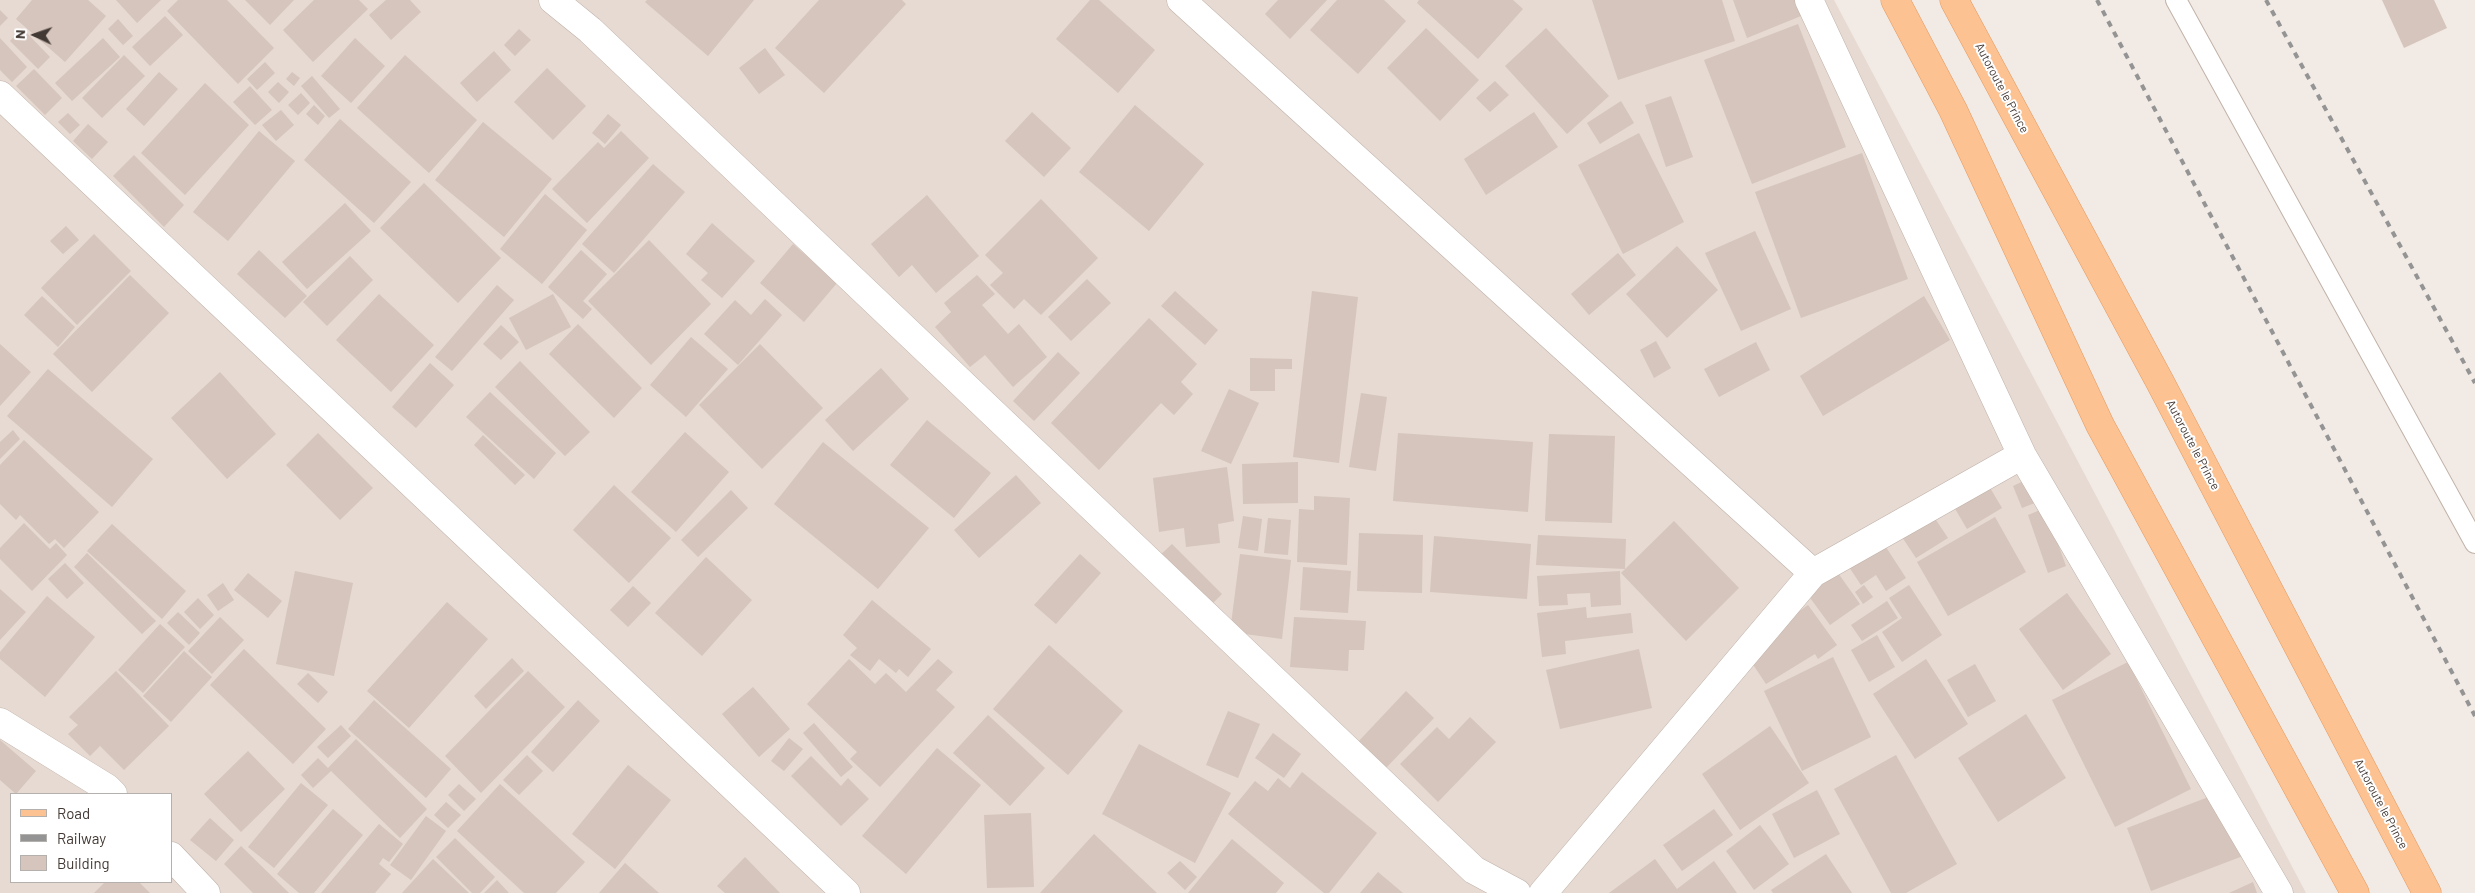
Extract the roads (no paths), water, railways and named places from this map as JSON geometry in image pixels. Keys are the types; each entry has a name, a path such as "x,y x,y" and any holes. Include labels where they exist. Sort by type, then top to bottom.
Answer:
{"main road":[{"path":"1895,0 1952,110 2100,425 2355,893"},
{"name":"Autoroute le Prince","path":"1954,0 2155,374 2427,893"}],"street":[{"path":"553,0 590,30 1474,870 1516,893"},
{"path":"1182,0 1813,572"},
{"path":"1809,0 2022,455 2279,893"},
{"path":"0,95 846,893"},
{"path":"1543,893 1813,572 2022,455"},
{"path":"0,722 107,788 112,793"},
{"path":"172,857 206,893"}],"lane":[{"path":"2176,0 2475,543"}],"railway":[{"path":"2097,0 2475,716"},
{"path":"2266,0 2475,383"}]}
